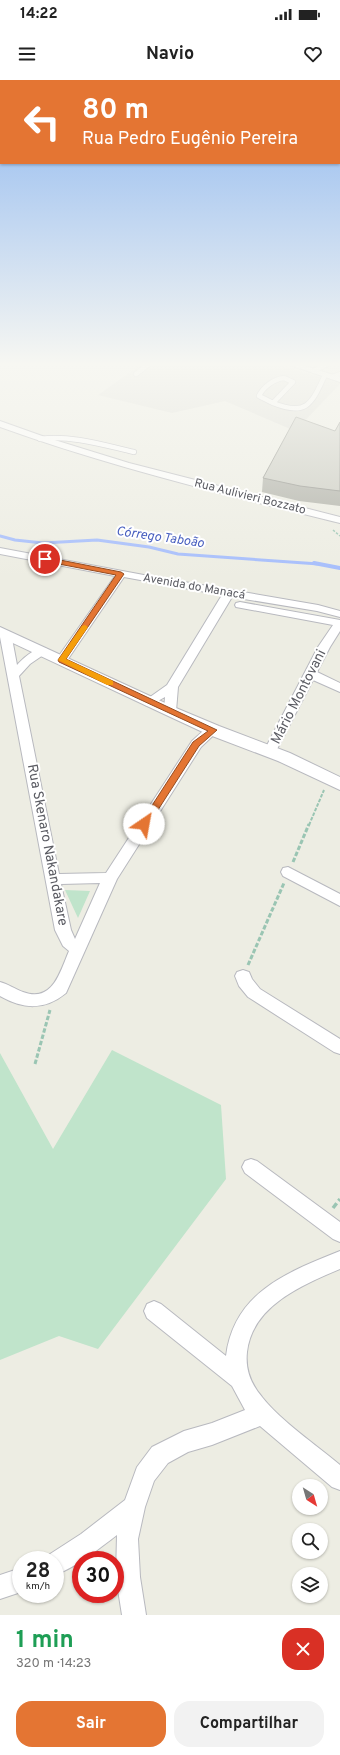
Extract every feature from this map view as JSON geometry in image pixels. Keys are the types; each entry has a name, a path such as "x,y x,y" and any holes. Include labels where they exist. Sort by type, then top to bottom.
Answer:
{"street":[{"name":"Rua Aulivieri Bozzato","path":"31,436 184,480 340,520"},
{"name":"Avenida do Manacá","path":"0,551 118,578"},
{"name":"Avenida do Manacá","path":"0,561 118,578 227,597 340,621"},
{"path":"62,660 118,578"},
{"path":"149,702 172,687 227,597"},
{"name":"Mário Montovani","path":"270,752 324,647 340,621"},
{"path":"2,632 149,702 213,730 270,752 334,781"},
{"name":"Rua Skenaro Nakandakare","path":"2,632 14,675 63,930 68,942 78,949"},
{"path":"14,675 26,662 43,651"},
{"path":"311,674 340,688"},
{"path":"170,711 172,687"},
{"path":"196,744 197,723"},
{"path":"0,988 13,996 33,1002 43,1001 53,996 64,983 110,878 196,744 213,730"},
{"path":"288,872 340,901"},
{"path":"52,879 110,878"},
{"path":"243,976 245,982 254,993 340,1047"},
{"path":"251,1166 340,1233"},
{"path":"340,1260 284,1287 264,1300 253,1312 242,1330 237,1348 239,1379 249,1398 262,1414 340,1479"},
{"path":"154,1311 239,1379"},
{"path":"134,1615 128,1577 127,1539 134,1507 145,1476 160,1455 184,1442 212,1434 262,1414"},
{"path":"64,1558 89,1542 134,1507"},
{"path":"0,1587 12,1583"}],"lane":[{"path":"40,439 47,437 63,438 134,452"}],"path":[{"path":"243,976 288,872 317,810 334,781"},
{"path":"35,1064 53,996"}],"green space":[{"path":"65,890 90,891 78,918"},
{"path":"112,1050 221,1105 226,1179 98,1349 59,1336 0,1360 0,1053 53,1149"}],"building":[{"path":"286,436 340,436 340,491 300,486 263,478"}],"waterway":[{"name":"Córrego Taboão","path":"0,536 15,540 43,543 97,540 149,547 178,554 319,564"},
{"name":"Córrego Taboão","path":"314,563 340,568"}],"slow traffic":[{"path":"85,627 62,660 110,683"}],"route":[{"path":"45,559 121,574 62,660 149,702 213,730 196,744 144,824"}]}
